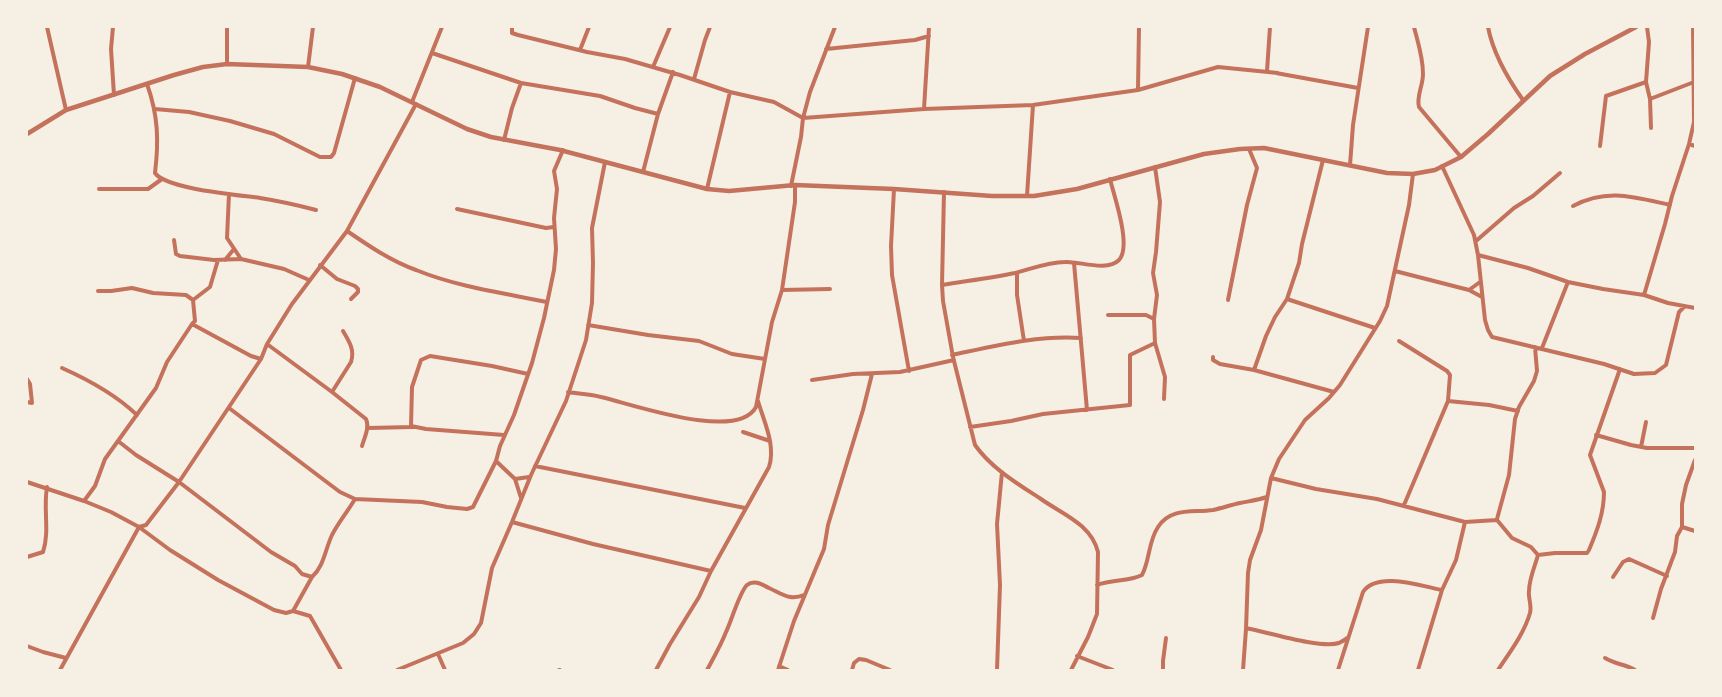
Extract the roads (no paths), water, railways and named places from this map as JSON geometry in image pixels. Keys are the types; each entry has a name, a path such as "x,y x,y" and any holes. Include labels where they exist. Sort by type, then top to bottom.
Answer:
{"street":[{"path":"47,27 66,110"},
{"path":"113,27 111,49 114,94"},
{"path":"227,27 227,64"},
{"path":"308,67 313,27"},
{"path":"60,670 139,527 146,525 179,482 261,359 267,344 309,280 347,231 414,103 442,27"},
{"path":"512,27 512,33 625,59 673,72 730,92 774,102 803,117 1033,105 1138,90 1218,67 1278,73 1358,88"},
{"path":"580,50 589,27"},
{"path":"653,67 670,27"},
{"path":"694,79 710,27"},
{"path":"568,392 598,396 679,418 706,422 747,417 753,413 772,322 782,290 795,202 793,185 803,117 835,27"},
{"path":"924,109 929,27"},
{"path":"1138,90 1139,27"},
{"path":"1270,27 1267,72 1278,73"},
{"path":"1350,165 1358,88 1368,27"},
{"path":"1414,27 1422,52 1423,80 1417,102 1419,108 1461,157"},
{"path":"1488,27 1489,36 1499,58 1511,83 1523,100"},
{"path":"27,134 66,110 203,67 227,64 308,67 342,74 380,87 467,129 504,140 563,150 707,189 729,191 793,185 1027,196 1077,189 1204,154 1264,148 1387,173 1413,174 1435,170 1461,157 1550,76 1636,27"},
{"path":"1647,27 1649,42 1646,82 1650,99 1651,128"},
{"path":"1644,295 1694,122 1693,27"},
{"path":"826,49 915,40 929,36"},
{"path":"432,53 521,82 600,96 658,114"},
{"path":"643,172 658,114 673,72"},
{"path":"155,109 189,112 230,121 274,134 320,157 331,157 342,127 355,78"},
{"path":"504,140 521,82"},
{"path":"1600,146 1606,96 1646,82"},
{"path":"1650,99 1694,82"},
{"path":"147,84 155,109 158,135 155,173 162,179 183,186 316,210"},
{"path":"707,189 730,92"},
{"path":"1027,196 1033,105"},
{"path":"1689,144 1695,146"},
{"path":"1228,300 1247,205 1257,168 1249,149"},
{"path":"229,408 340,492 354,499 422,502 467,509 473,507 514,415 544,318 556,249 554,226 557,189 554,171 563,150"},
{"path":"1254,370 1270,327 1287,299 1299,264 1323,160"},
{"path":"397,670 463,643 474,634 481,623 492,568 530,477 566,401 583,351 592,303 592,228 605,162"},
{"path":"1155,166 1160,202 1153,273 1157,295 1154,319 1155,343 1165,376 1164,399"},
{"path":"1442,166 1474,235 1485,320 1492,336 1640,375 1655,373 1666,365 1679,312 1684,307"},
{"path":"1475,242 1514,208 1533,196 1560,173"},
{"path":"1243,670 1248,573 1252,552 1261,530 1271,478 1279,459 1305,420 1334,392 1387,306 1409,205 1413,174"},
{"path":"99,189 148,189 162,179"},
{"path":"942,285 1017,273 1062,262 1087,265 1116,262 1121,258 1123,230 1110,179"},
{"path":"894,189 892,275 909,371"},
{"path":"944,192 942,285 952,355 975,445 1002,471 1087,531 1098,552 1097,614 1071,670"},
{"path":"229,194 227,238 241,259"},
{"path":"1573,206 1587,199 1619,195 1670,204"},
{"path":"457,209 546,228 554,226"},
{"path":"347,231 414,270 454,283 547,302"},
{"path":"174,240 176,254 180,256 218,260 241,259 284,269 309,280"},
{"path":"225,260 234,249"},
{"path":"1478,255 1528,268 1568,282 1644,295 1674,305 1695,308"},
{"path":"193,300 210,287 218,260"},
{"path":"1074,263 1087,410"},
{"path":"320,265 337,279 356,286 358,292 351,299"},
{"path":"1395,271 1468,290 1482,297"},
{"path":"1017,273 1017,295 1024,341"},
{"path":"1468,290 1480,281"},
{"path":"1542,348 1568,282"},
{"path":"84,501 95,486 105,459 156,388 167,362 195,321 193,300 186,295 153,293 132,288 98,291"},
{"path":"782,290 830,289"},
{"path":"1287,299 1375,328"},
{"path":"1674,305 1679,312"},
{"path":"1108,315 1146,315 1155,311"},
{"path":"1146,315 1154,319"},
{"path":"192,324 251,356 261,359"},
{"path":"588,325 699,341 732,354 765,358"},
{"path":"332,392 353,356 350,342 343,331"},
{"path":"952,355 1056,336 1081,338"},
{"path":"1400,341 1450,375 1448,401 1404,505"},
{"path":"970,427 1043,414 1130,405 1130,355 1155,343"},
{"path":"267,344 366,420 368,428 362,446"},
{"path":"1497,520 1509,475 1513,431 1518,411 1534,381 1537,370 1535,347"},
{"path":"414,428 411,426 412,387 421,360 425,356 528,374"},
{"path":"1213,357 1213,360 1221,364 1254,370 1334,392"},
{"path":"812,380 853,374 909,371 954,360"},
{"path":"62,368 121,401 137,415"},
{"path":"1538,555 1587,553 1589,550 1601,520 1604,496 1590,455 1620,369"},
{"path":"788,670 778,668 824,549 828,525 864,410 872,374"},
{"path":"27,379 30,384 32,403 27,402"},
{"path":"656,670 699,597 769,467 772,457 770,441 757,400"},
{"path":"1448,401 1489,405 1518,411"},
{"path":"1641,447 1646,422"},
{"path":"368,428 414,428 504,435"},
{"path":"743,432 770,441"},
{"path":"1596,435 1641,447 1695,448"},
{"path":"118,441 179,482 271,552 295,566 302,574 312,578"},
{"path":"1653,618 1675,552 1677,536 1682,527 1682,504 1695,460"},
{"path":"495,461 515,479 521,499"},
{"path":"535,466 745,508"},
{"path":"997,670 1000,585 997,524 1002,471"},
{"path":"515,479 530,477"},
{"path":"1271,478 1316,489 1404,505 1465,522 1497,520"},
{"path":"27,482 47,487 111,512 139,527 218,580 274,610 286,613 293,611 310,616 341,670"},
{"path":"27,557 43,552 45,547 47,487"},
{"path":"1097,585 1108,580 1134,578 1142,575 1156,529 1174,513 1211,510 1267,497"},
{"path":"293,611 324,558 332,535 354,499"},
{"path":"1497,520 1512,538 1531,547 1538,555"},
{"path":"512,522 593,544 711,571"},
{"path":"1418,670 1442,590 1456,560 1465,522"},
{"path":"146,525 147,534"},
{"path":"1682,527 1695,531"},
{"path":"1498,670 1531,611 1529,585 1538,555"},
{"path":"1613,577 1623,562 1629,559 1667,576"},
{"path":"1338,670 1363,592 1367,586 1376,581 1395,581 1442,590"},
{"path":"707,670 748,584 753,582 789,597 796,598 805,594"},
{"path":"1246,628 1331,644 1340,643 1348,638"},
{"path":"1163,670 1162,661 1166,638"},
{"path":"27,646 66,658"},
{"path":"438,654 445,670"},
{"path":"1077,656 1113,670"},
{"path":"1605,658 1635,670"},
{"path":"852,670 854,663 859,659 890,670"}]}
